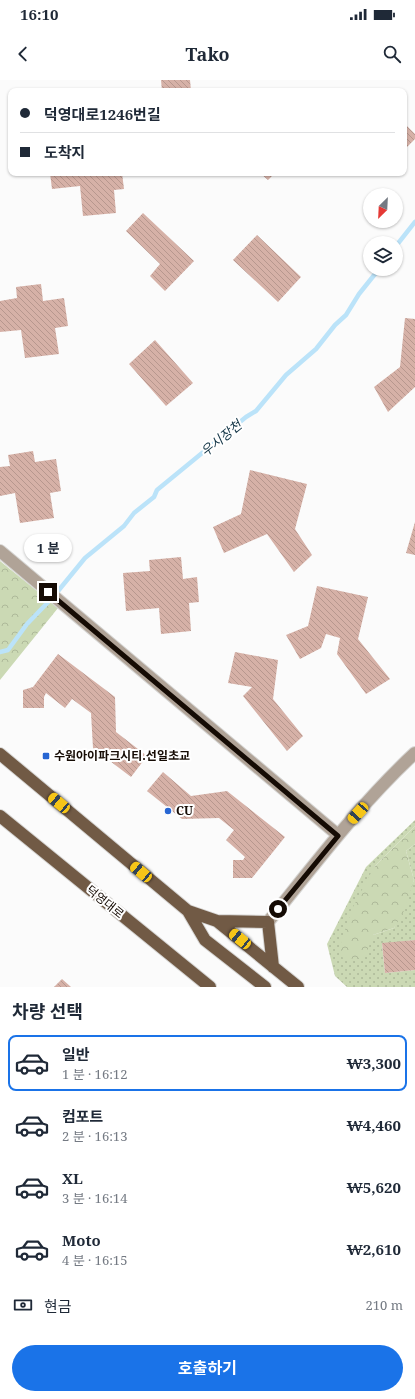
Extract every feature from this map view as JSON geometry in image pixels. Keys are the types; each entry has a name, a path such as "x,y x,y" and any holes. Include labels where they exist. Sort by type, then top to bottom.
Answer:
{"main road":[{"path":"0,754 188,911 205,940 265,987"},
{"name":"덕영대로","path":"0,816 210,987"},
{"path":"188,911 217,921 268,922 273,967"},
{"path":"217,921 298,987"}],"street":[{"path":"0,551 338,836"},
{"path":"268,922 338,836 387,779 415,753"}],"green space":[{"path":"0,561 58,608 0,680"},
{"path":"415,820 415,826 374,867 373,935 394,928 414,880 406,851 415,844 415,940 382,944 385,973 415,970 415,987 347,987 335,976 327,944 366,867"},
{"path":"415,826 415,844 406,851 414,880 405,909 394,928 373,935 365,957 343,960 341,941 353,907 374,867"}],"building":[{"path":"161,80 190,80 191,88 162,88"},
{"path":"407,126 415,134 415,139 407,147"},
{"path":"50,176 122,176 124,189 114,190 116,213 83,216 80,186 52,189"},
{"path":"263,176 272,176 268,180"},
{"path":"143,213 194,261 165,291 150,276 160,264 126,231"},
{"path":"257,235 301,277 278,302 233,260"},
{"path":"41,284 43,301 64,298 68,326 55,328 59,354 25,358 21,330 0,332 0,301 17,298 16,287"},
{"path":"405,318 415,319 415,387 388,412 374,387 400,367"},
{"path":"155,340 193,383 166,406 129,364"},
{"path":"33,451 35,462 56,459 61,491 50,493 54,518 20,523 15,493 0,496 0,467 10,466 8,455"},
{"path":"250,470 307,484 295,529 312,555 294,572 267,534 224,553 213,527 241,514"},
{"path":"415,522 415,555 406,553"},
{"path":"181,557 183,579 197,577 199,602 189,603 191,631 161,634 159,608 126,611 123,573 150,571 149,560"},
{"path":"317,586 368,597 358,639 390,679 366,694 337,654 340,638 326,634 321,648 300,659 286,635 308,626"},
{"path":"235,652 278,660 273,699 303,736 287,751 243,696 252,687 228,683"},
{"path":"58,654 115,697 116,732 147,756 131,777 93,748 91,713 72,699 65,708 46,693 44,697 44,708 23,708 23,690 33,687"},
{"path":"163,772 191,796 227,791 285,837 252,878 233,878 233,860 243,860 245,857 226,840 234,830 219,818 182,819 147,791"},
{"path":"415,940 415,970 385,973 382,943"},
{"path":"62,979 71,987 54,987"}],"waterway":[{"name":"우시장천","path":"403,237 415,222"},
{"name":"우시장천","path":"0,652 8,650 27,624 54,596 85,558 124,526 134,513 154,497 157,490 246,417 256,411 286,375 316,349 335,325 346,315 359,294 373,276"}],"place":[{"name":"수원아이파크시티.선일초교","path":"46,756"},
{"name":"CU","path":"168,811"}],"route":[{"path":"48,592 338,836 278,909"}]}
